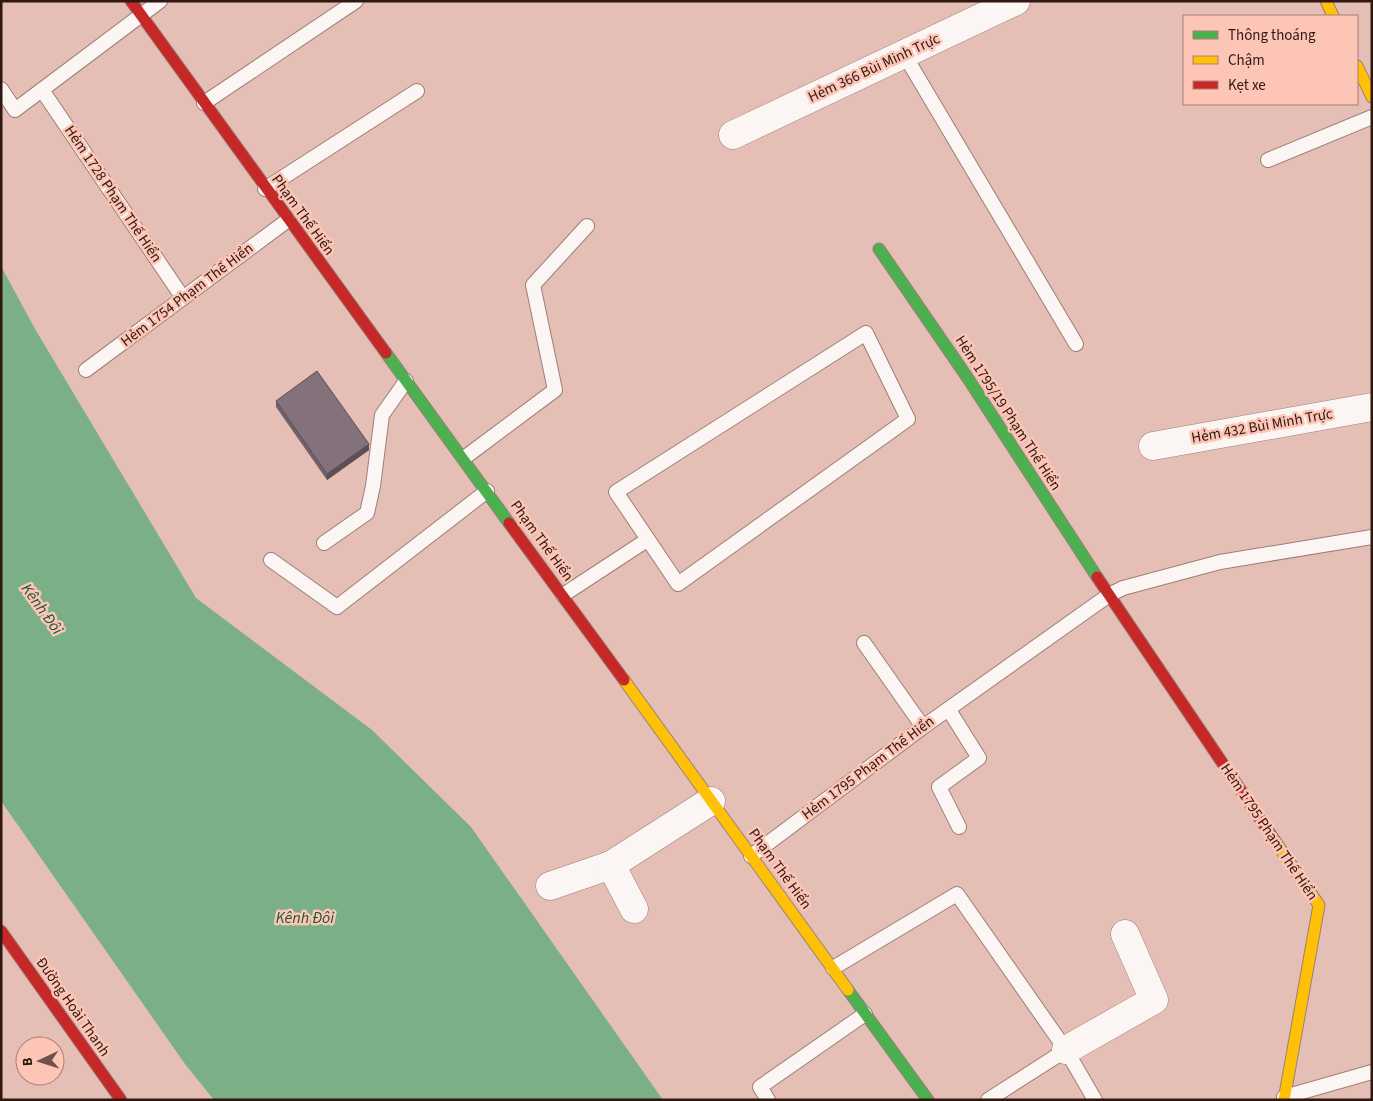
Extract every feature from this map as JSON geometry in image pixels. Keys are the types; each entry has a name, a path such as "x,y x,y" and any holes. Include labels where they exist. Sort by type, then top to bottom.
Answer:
{"main road":[{"name":"Phạm Thế Hiển","path":"131,1 265,189 464,458 928,1100"},
{"path":"1326,1 1333,15"},
{"path":"1358,68 1372,97"},
{"name":"Hẻm 1795/19 Phạm Thế Hiển","path":"879,249 967,377 1109,595"},
{"name":"Hẻm 1795 Phạm Thế Hiển","path":"1109,595 1319,905 1284,1098"},
{"name":"Đường Hoài Thanh","path":"1,930 72,1034 122,1100"}],"street":[{"name":"Hẻm 366 Bùi Minh Trực","path":"733,135 1008,3"},
{"name":"Hẻm 432 Bùi Minh Trực","path":"1153,446 1372,407"},
{"path":"550,886 611,865 711,800"},
{"path":"611,865 634,909"},
{"path":"1066,1050 1154,1000 1125,934"}],"lane":[{"path":"1,89 15,110 160,1"},
{"path":"204,103 356,1"},
{"path":"904,54 1076,344"},
{"name":"Hẻm 1728 Phạm Thế Hiển","path":"42,90 183,298"},
{"path":"265,189 417,91"},
{"path":"1268,160 1372,117"},
{"name":"Hẻm 1754 Phạm Thế Hiển","path":"86,370 288,220"},
{"path":"464,458 555,390 533,285 588,226"},
{"path":"866,333 908,419 678,584 647,540 616,492 866,333"},
{"path":"324,543 367,512 373,486 382,415 406,381"},
{"path":"271,560 337,607 487,491"},
{"name":"Hẻm 1795 Phạm Thế Hiển","path":"751,856 923,727 1109,595 1123,588 1220,562 1372,537"},
{"path":"563,595 647,540"},
{"path":"864,643 923,727"},
{"path":"948,710 979,758 939,787 959,827"},
{"path":"833,968 957,894 1066,1050 1096,1100"},
{"path":"768,1100 760,1087 866,1014"},
{"path":"988,1100 1066,1050"},
{"path":"1284,1098 1372,1072"}],"water":[{"name":"Kênh Đôi","path":"1,266 35,329 196,598 372,730 471,827 663,1100 214,1100 185,1064 1,801"}],"building":[{"path":"317,371 369,444 327,474 276,401"}],"traffic: fast":[{"path":"879,249 967,377 1097,577"},
{"path":"386,353 509,523"},
{"path":"848,990 928,1100"}],"traffic: slow":[{"path":"1326,1 1333,15"},
{"path":"1358,68 1372,97"},
{"path":"624,680 848,990"},
{"path":"1275,841 1319,905 1284,1100"}],"traffic: jam":[{"path":"131,1 386,353"},
{"path":"509,523 624,680"},
{"path":"1097,577 1275,841"},
{"path":"1,931 121,1100"}]}
